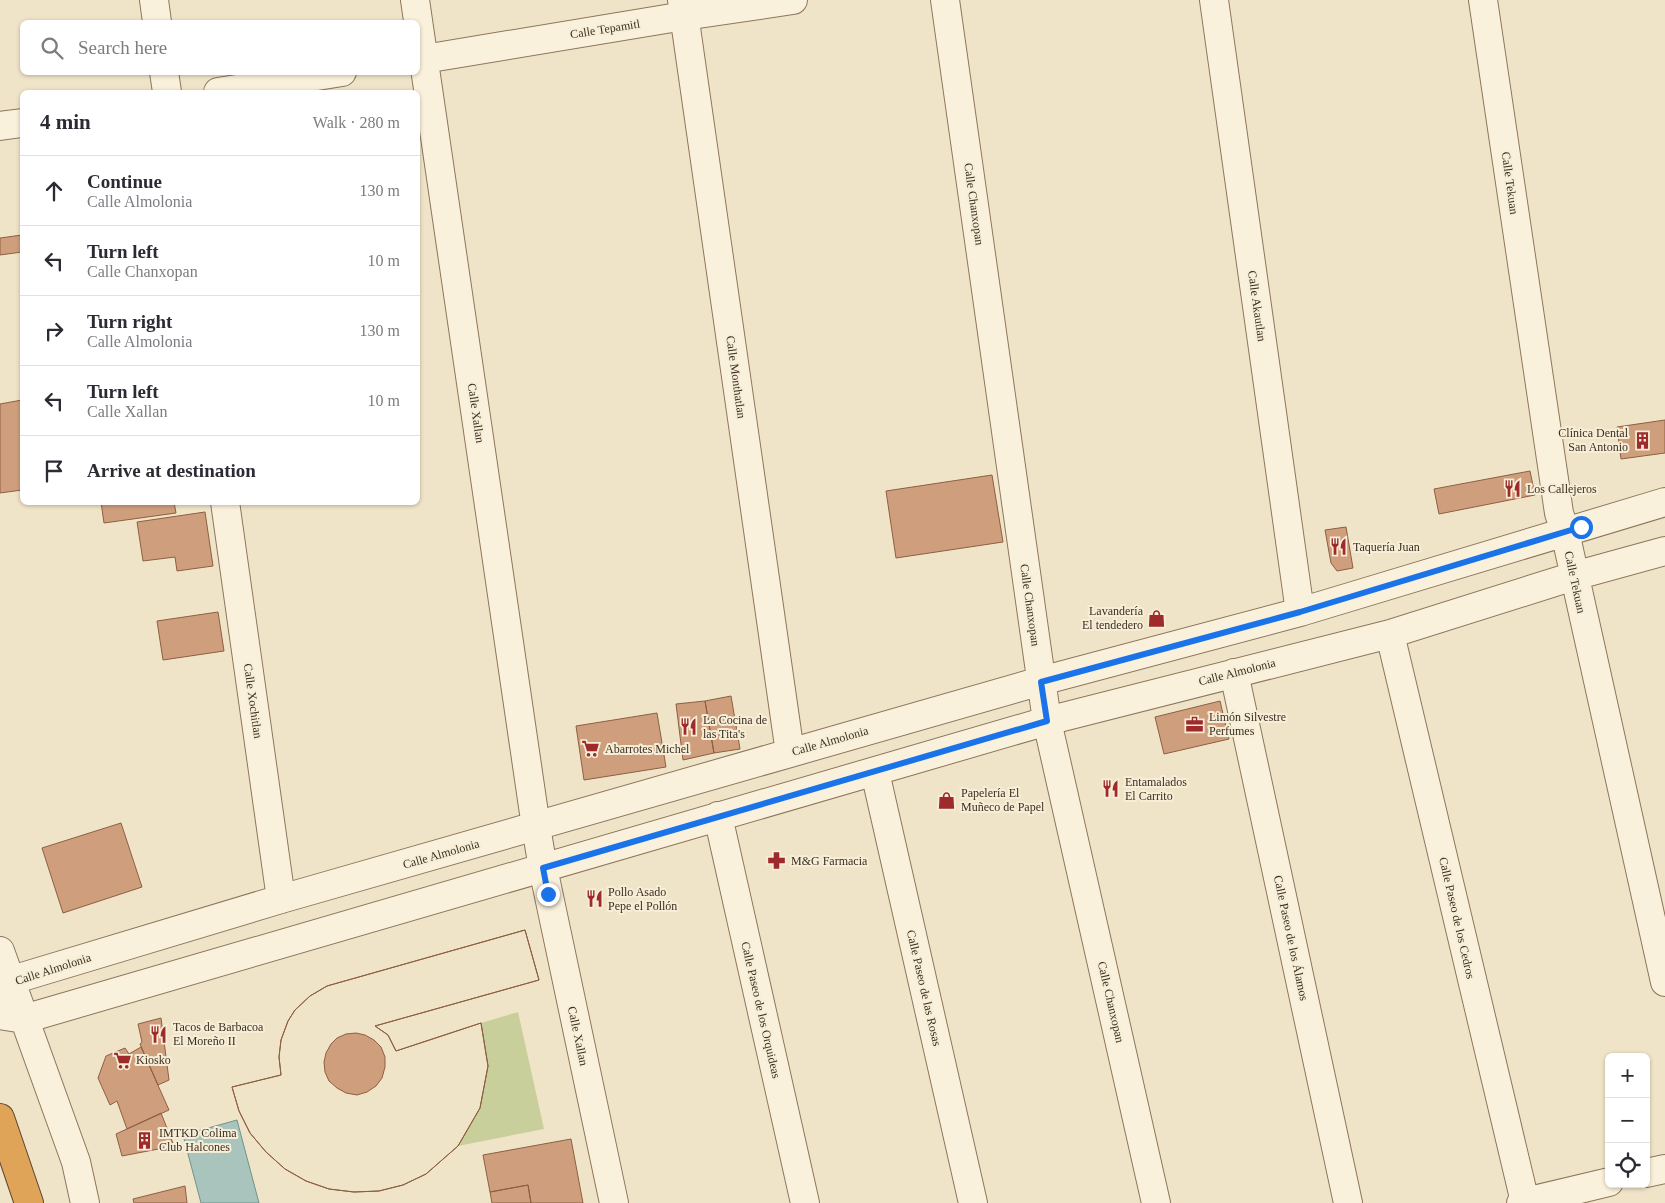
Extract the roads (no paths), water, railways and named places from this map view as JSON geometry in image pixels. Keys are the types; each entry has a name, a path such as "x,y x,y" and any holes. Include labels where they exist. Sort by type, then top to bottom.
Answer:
{"highway":[{"path":"0,1118 29,1203"}],"street":[{"path":"154,0 157,20"},
{"name":"Calle Xallan","path":"415,0 417,20"},
{"name":"Calle Tepamitl","path":"421,60 683,8 793,0"},
{"name":"Calle Chanxopan","path":"945,0 1047,721 1156,1203"},
{"name":"Calle Akautlan","path":"1214,0 1300,612"},
{"name":"Calle Tekuan","path":"1483,0 1559,513 1573,530 1665,905"},
{"name":"Calle Monthatlan","path":"683,8 790,753"},
{"name":"Calle Xallan","path":"421,60 536,827 614,1203"},
{"path":"164,75 167,90"},
{"path":"230,90 323,75"},
{"path":"0,126 20,123"},
{"name":"Calle Almolonia","path":"6,986 281,899 1041,682 1300,612 1665,502"},
{"name":"Calle Xochitlan","path":"225,505 281,899"},
{"name":"Calle Almolonia","path":"12,1017 543,868 1047,721 1390,634 1583,574 1665,551"},
{"name":"Calle Tekuan","path":"1583,574 1665,982"},
{"name":"Calle Paseo de los Cedros","path":"1390,634 1523,1203"},
{"name":"Calle Paseo de los Álamos","path":"1234,673 1348,1203"},
{"name":"Calle Paseo de las Rosas","path":"875,772 973,1203"},
{"name":"Calle Paseo de los Orquideas","path":"718,816 805,1203"},
{"path":"0,951 12,1017 76,1162 85,1203"},
{"path":"1650,1172 1665,1168"},
{"path":"1523,1203 1605,1183"}],"water":[{"path":"237,1120 259,1203 201,1203 183,1135"}],"place":[{"name":"Clínica Dental San Antonio","path":"1642,440"},
{"name":"Los Callejeros","path":"1513,489"},
{"name":"Taquería Juan","path":"1339,547"},
{"name":"Lavandería El tendedero","path":"1157,618"},
{"name":"Limón Silvestre Perfumes","path":"1195,724"},
{"name":"La Cocina de las Tita's","path":"689,727"},
{"name":"Abarrotes Michel","path":"591,749"},
{"name":"Entamalados El Carrito","path":"1111,789"},
{"name":"Papelería El Muñeco de Papel","path":"947,800"},
{"name":"M&G Farmacia","path":"777,861"},
{"name":"Pollo Asado Pepe el Pollón","path":"594,899"},
{"name":"Tacos de Barbacoa El Moreño II","path":"159,1034"},
{"name":"Kiosko","path":"122,1060"},
{"name":"IMTKD Colima Club Halcones","path":"145,1140"}]}
